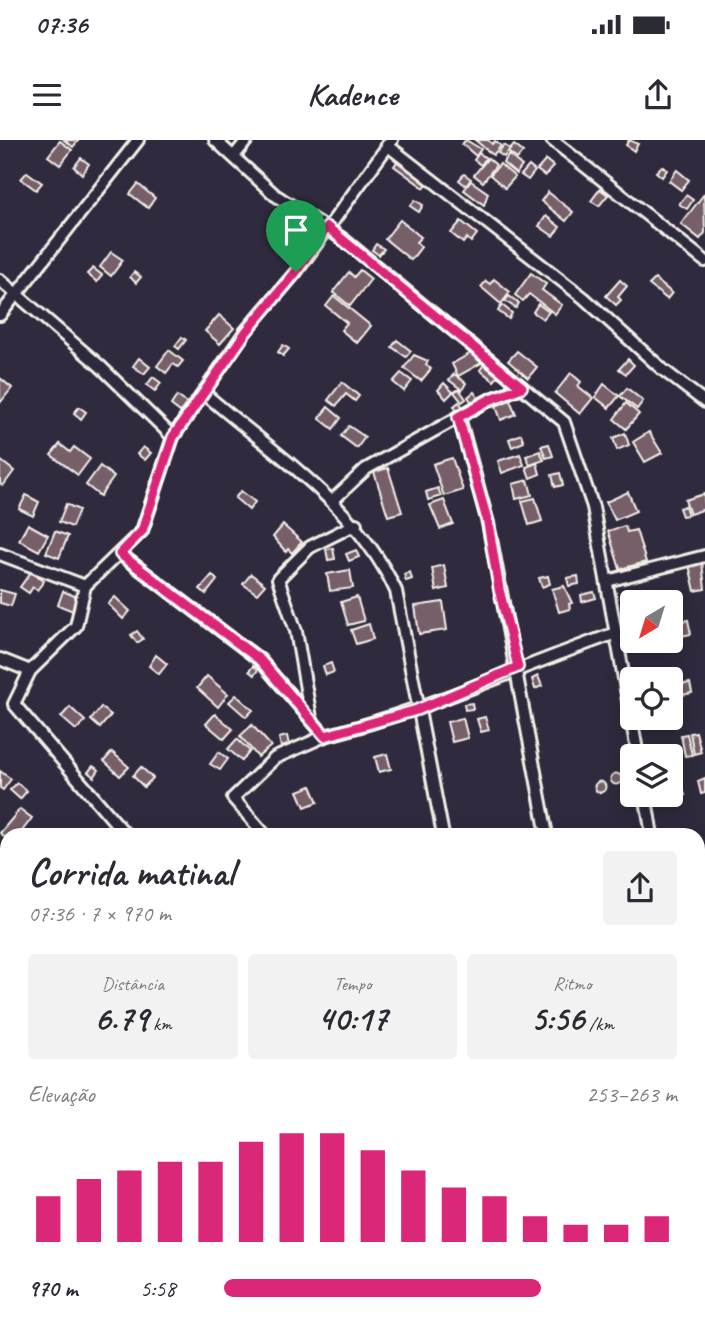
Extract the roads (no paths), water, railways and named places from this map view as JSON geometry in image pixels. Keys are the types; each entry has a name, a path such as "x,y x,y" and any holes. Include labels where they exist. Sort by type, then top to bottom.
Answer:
{"street":[{"path":"0,316 138,140"},
{"path":"215,140 235,155 275,195 327,227 564,422 593,507 636,744"},
{"path":"235,155 247,140"},
{"path":"552,140 705,261"},
{"path":"121,828 14,704 30,671 76,626 85,586 142,531 173,437 246,332 296,272 389,143 584,298 704,401"},
{"path":"0,280 100,366 173,437"},
{"path":"332,501 366,469 489,400 522,387"},
{"path":"204,393 356,524 396,591 442,828"},
{"path":"458,417 488,523 499,589 518,667 546,828"},
{"path":"312,722 296,631 278,579 310,547 356,524"},
{"path":"0,554 85,586"},
{"path":"120,554 260,660 325,736"},
{"path":"607,581 705,556"},
{"path":"259,828 233,798 275,758 325,736 417,710 518,667 616,633"},
{"path":"0,659 30,671"},
{"path":"647,807 651,828"}]}
